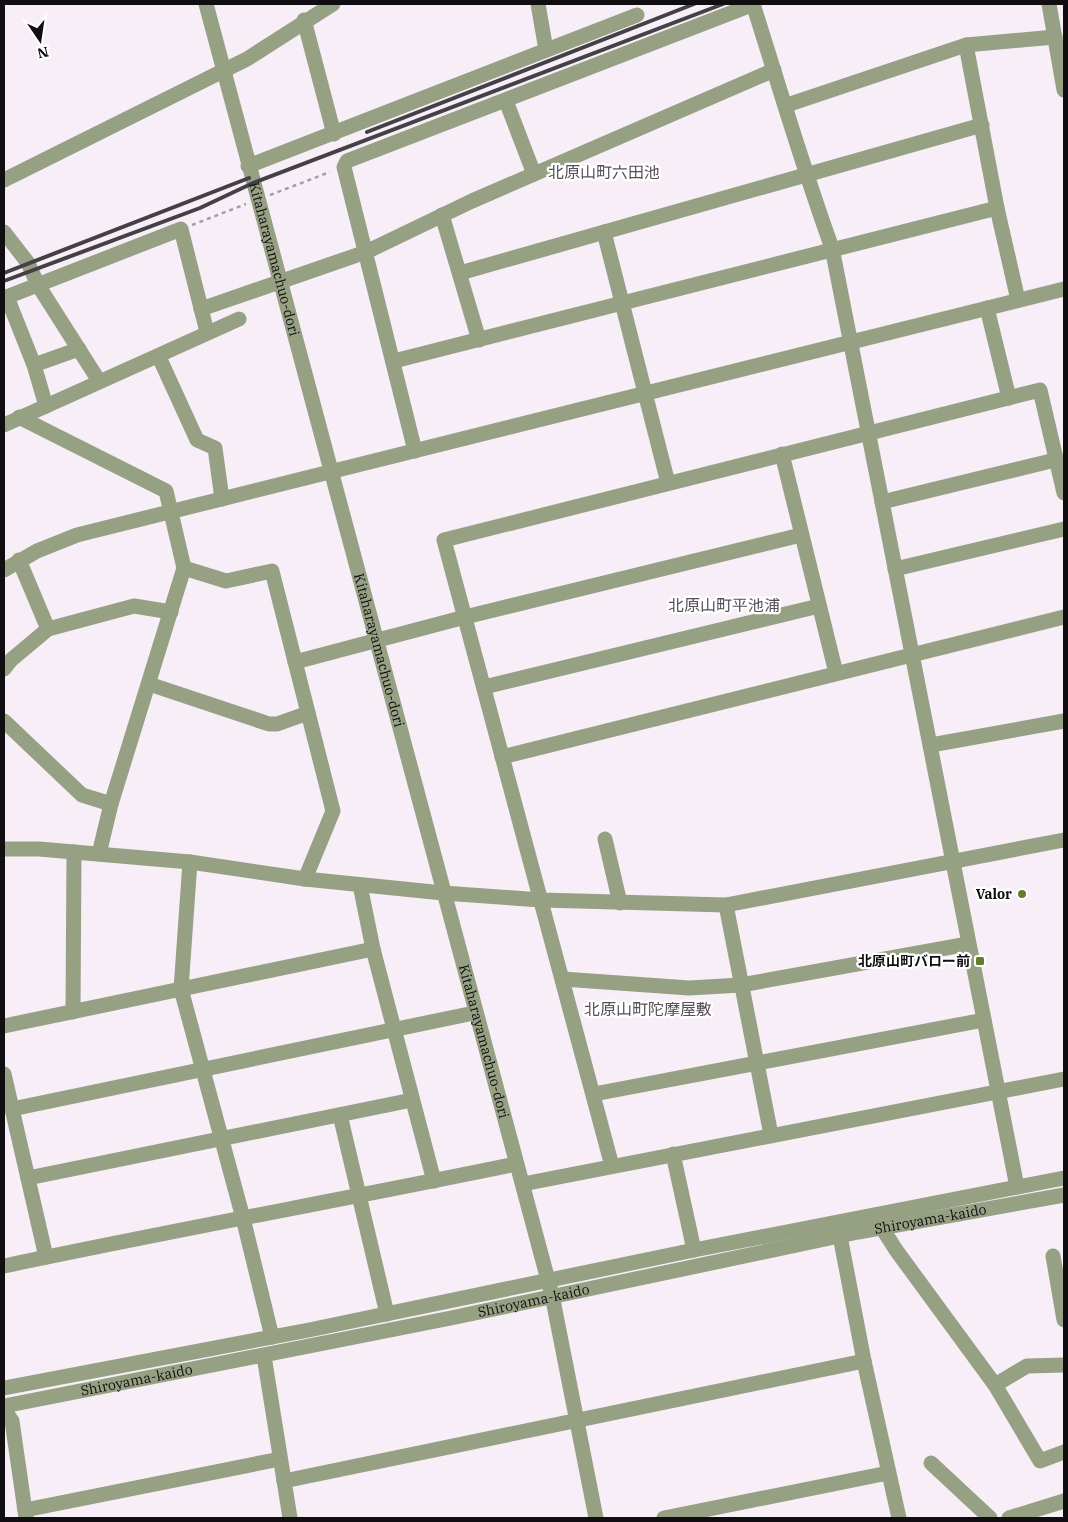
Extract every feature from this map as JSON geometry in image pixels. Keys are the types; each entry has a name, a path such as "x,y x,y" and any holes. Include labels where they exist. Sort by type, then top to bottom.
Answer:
{"street":[{"name":"Kitaharayamachuo-dori","path":"206,4 474,1013 552,1295 596,1518"},
{"path":"4,180 247,59 304,20 333,4"},
{"path":"538,4 546,50"},
{"path":"1049,4 1059,47 1064,90"},
{"path":"415,451 344,167 347,162 746,5 774,70 806,176 832,248 1017,1187"},
{"path":"248,166 637,15"},
{"path":"304,20 334,134"},
{"path":"786,105 966,45 1059,47"},
{"path":"966,45 996,208 1018,300"},
{"path":"202,309 366,252 442,215 774,70"},
{"path":"506,101 534,174"},
{"path":"460,273 982,125"},
{"path":"394,361 832,248 996,208"},
{"path":"442,215 479,340"},
{"path":"46,406 34,365 6,297 181,229 207,332"},
{"path":"4,232 28,263 38,285 99,381"},
{"path":"604,232 668,483"},
{"path":"4,570 19,560 77,535 852,344 1064,289"},
{"path":"987,308 1009,398"},
{"path":"4,425 99,381 159,357 207,332 238,319"},
{"path":"34,365 79,349"},
{"path":"159,357 197,440 215,448 222,499"},
{"path":"612,1166 444,540 1040,390 1064,493"},
{"path":"19,417 166,491 184,568 111,804 99,854"},
{"path":"782,454 836,673"},
{"path":"882,502 1055,460"},
{"path":"895,570 1064,529"},
{"path":"295,662 465,617 801,535"},
{"path":"19,560 48,629"},
{"path":"184,568 226,581 272,571 333,811 305,879"},
{"path":"4,669 10,660 48,629 134,606 171,612"},
{"path":"484,687 819,606"},
{"path":"502,757 681,714 836,673 1064,617"},
{"path":"149,684 269,724 277,724 308,714"},
{"path":"4,720 82,795 111,804"},
{"path":"931,745 1064,721"},
{"path":"604,839 620,904"},
{"path":"4,849 74,852 190,862 305,879 443,893 620,904 726,905 1064,840"},
{"path":"72,1012 74,852"},
{"path":"190,862 181,988 243,1218 272,1337"},
{"path":"360,885 373,950 434,1181"},
{"path":"726,905 771,1135"},
{"path":"563,979 689,988 741,985 968,944"},
{"path":"4,1026 181,988 373,950"},
{"path":"12,1109 474,1013"},
{"path":"594,1094 984,1020"},
{"path":"4,1074 46,1257"},
{"path":"522,1184 1064,1079"},
{"path":"28,1178 412,1100"},
{"path":"340,1115 387,1314"},
{"path":"673,1154 694,1250"},
{"path":"4,1266 516,1164"},
{"name":"Shiroyama-kaido","path":"4,1388 272,1337 694,1250 1064,1178"},
{"name":"Shiroyama-kaido","path":"4,1406 264,1356 840,1236 1064,1195"},
{"path":"882,1228 995,1385 1040,1462 1064,1452"},
{"path":"840,1236 864,1361 899,1518"},
{"path":"1053,1256 1063,1298 1064,1320"},
{"path":"264,1356 290,1518"},
{"path":"284,1481 864,1361"},
{"path":"995,1385 1027,1366 1064,1365"},
{"path":"4,1410 12,1421 25,1514 280,1459"},
{"path":"931,1463 990,1518"},
{"path":"664,1518 888,1473"},
{"path":"1009,1518 1064,1501"}],"path":[{"path":"269,196 344,167"},
{"path":"181,229 248,204 250,212"}],"railway":[{"path":"367,132 694,4"},
{"path":"4,281 200,208 253,183 723,4"},
{"path":"4,273 249,178"}],"place":[{"name":"Valor","path":"1022,894"},
{"name":"北原山町バロー前","path":"980,961"}],"district":[{"name":"北原山町六田池","path":"604,172"},
{"name":"北原山町平池浦","path":"724,605"},
{"name":"北原山町陀摩屋敷","path":"648,1009"}]}
